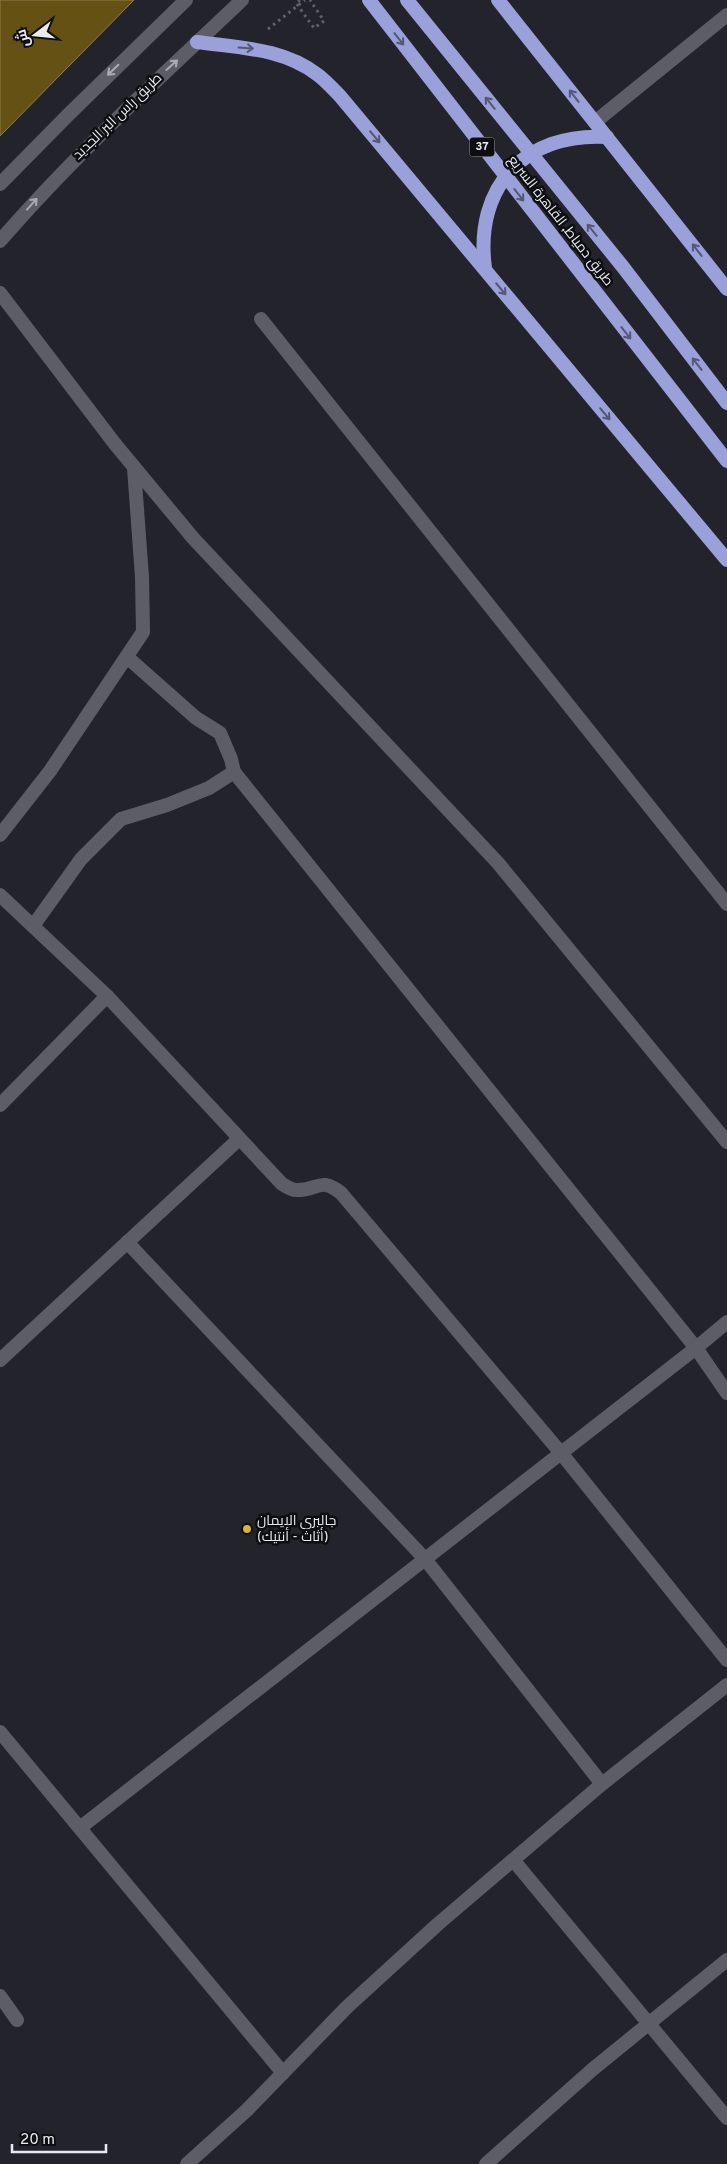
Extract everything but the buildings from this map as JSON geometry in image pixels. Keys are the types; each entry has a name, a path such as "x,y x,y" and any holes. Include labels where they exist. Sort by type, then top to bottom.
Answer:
{"highway":[{"name":"طريق دمياط, القاهرة السريع","path":"369,0 596,295 727,461"},
{"name":"طريق دمياط, القاهرة السريع","path":"407,0 622,268 727,403"},
{"path":"498,0 727,288"},
{"path":"197,42 264,50 293,59 318,75 340,96 727,560"},
{"path":"485,268 483,233 486,216 496,192 511,170 524,158 555,142 571,137 606,137"}],"street":[{"path":"0,184 186,0"},
{"name":"طريق راس البر الجديد","path":"0,241 62,171 242,0"},
{"path":"595,122 727,15"},
{"path":"0,293 134,468 193,538 498,863 727,1142"},
{"path":"261,319 727,904"},
{"path":"0,835 50,771 144,632 134,468"},
{"path":"127,657 196,718 220,734 232,759 234,772 696,1348 727,1393"},
{"path":"33,926 81,859 121,819 208,788 234,772"},
{"path":"0,894 107,996 282,1184 294,1190 319,1185 332,1185 341,1193 561,1453 727,1660"},
{"path":"0,1105 107,996"},
{"path":"0,1360 239,1139"},
{"path":"127,1242 425,1559 602,1784"},
{"path":"80,1828 727,1322"},
{"path":"187,2164 246,2110 347,2007 438,1924 602,1784 725,1692"},
{"path":"0,1732 283,2073"},
{"path":"514,1861 727,2118"},
{"path":"486,2164 593,2069 727,1960"},
{"path":"0,1996 17,2020"}],"path":[{"path":"300,0 296,3 314,28 324,21 310,0"},
{"path":"245,48 305,0"}],"shaded area":[{"path":"0,0 134,0 0,136"}],"place":[{"name":"جاليري الإيمان (أثاث - أنتيك)","path":"247,1529"}]}
